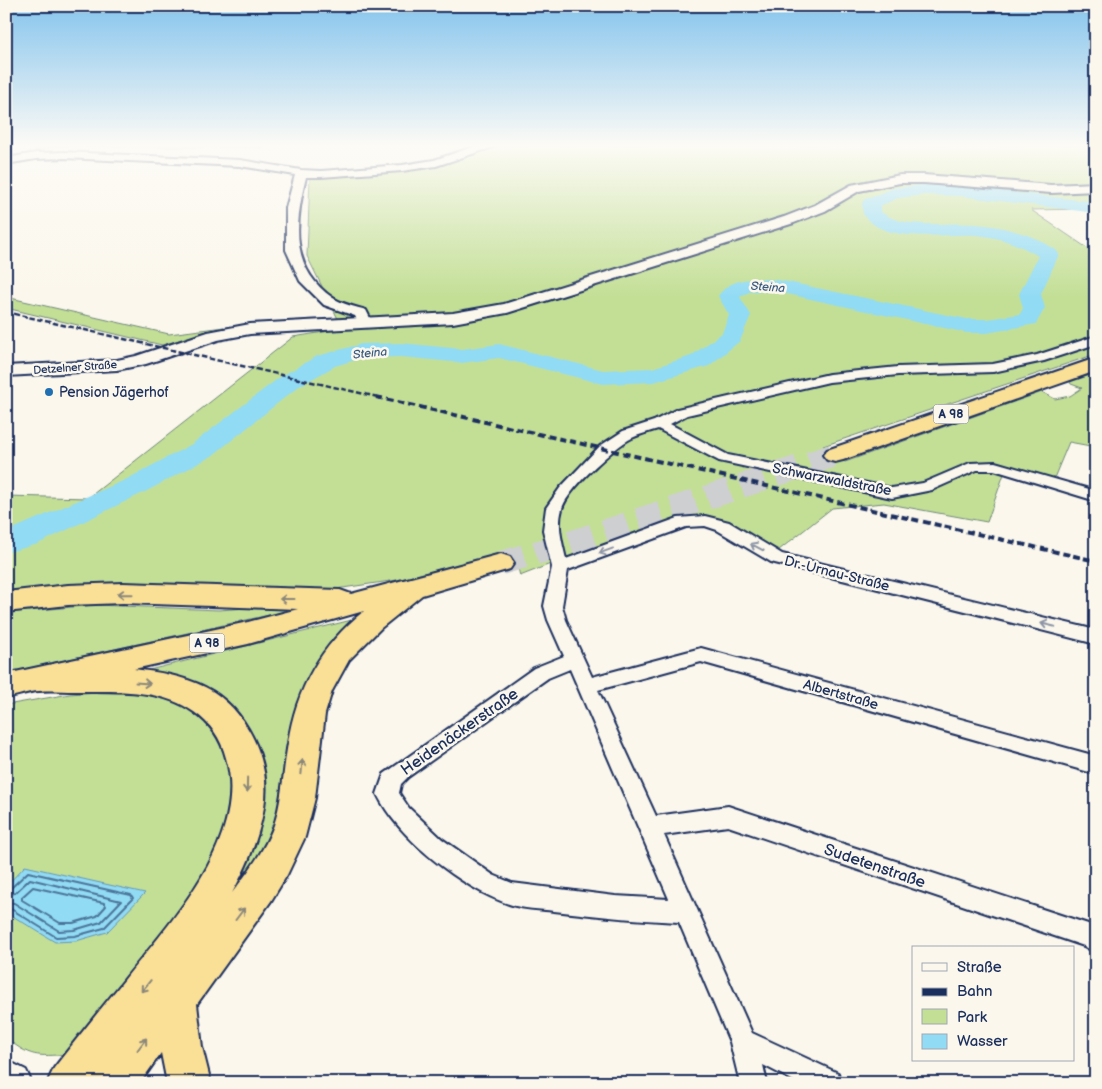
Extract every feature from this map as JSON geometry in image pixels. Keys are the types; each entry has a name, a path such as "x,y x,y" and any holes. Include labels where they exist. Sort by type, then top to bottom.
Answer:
{"highway":[{"name":"A 98","path":"835,455 1096,364"},
{"name":"A 98","path":"6,686 239,635 501,563"},
{"path":"112,1083 261,886 282,849 293,822 300,794 308,718 322,676 342,647 412,588"},
{"path":"6,602 68,595 123,594 371,600"},
{"path":"42,679 153,684 185,692 211,706 231,729 243,753 249,782 244,820 232,857 212,896 176,948 69,1083"},
{"path":"176,998 181,1047 189,1083"}],"main road":[{"name":"Detzelner Straße","path":"6,371 117,365 214,336 250,329 454,318 507,308 789,220 820,208 841,196"},
{"path":"6,1078 13,1083"}],"street":[{"path":"295,196 292,208 292,250 306,278 329,302 361,313 366,324"},
{"path":"754,1083 743,1042 650,827 557,620 553,606 560,567 551,530 554,508 565,491 606,449 628,434 658,424 682,412 829,378 898,371 993,368 1040,358 1096,340"},
{"name":"Schwarzwaldstraße","path":"658,424 724,458 892,493 927,487 975,466 995,466 1096,496"},
{"name":"Dr.-Urnau-Straße","path":"560,567 684,522 704,521 723,526 777,558 1096,637"},
{"name":"Albertstraße","path":"587,686 701,655 1096,765"},
{"name":"Heidenäckerstraße","path":"574,660 541,673 401,771 391,780 388,794 401,814 434,846 485,883 511,894 616,907 685,911"},
{"name":"Sudetenstraße","path":"650,827 728,816 1091,937 1096,942"},
{"path":"743,1042 828,1083"}],"green space":[{"path":"309,196 1096,196 1096,214 1086,209 1031,210 1096,254 1096,276 1091,280 1096,284 1096,354 823,446 845,462 1042,392 1055,399 1070,396 1082,388 1070,382 1096,373 1096,447 1069,442 1054,478 1005,471 987,522 884,503 832,508 779,550 752,538 733,523 708,517 684,517 576,554 520,576 513,548 494,555 397,580 322,591 6,596 6,496 88,498 293,337 343,329 307,256"},
{"path":"6,297 169,334 224,327 162,345 6,308"},
{"path":"95,605 219,610 289,605 287,611 6,673 6,613"},
{"path":"364,617 335,645 319,664 300,698 274,842 168,974 257,761 149,670"},
{"path":"97,692 147,694 170,700 192,710 219,735 232,767 235,794 207,877 68,1054 34,1054 21,1049 6,1038 6,705 70,694"}],"water":[{"path":"25,866 145,893 107,932 76,941 55,942 6,912 6,886"}],"waterway":[{"name":"Steina","path":"6,543 27,537 137,485 202,450 289,382 326,361 361,351 401,350 462,356 499,351 603,377 654,375 700,361 732,336 740,315 729,296 738,288 751,285 778,286 967,326 987,326 1028,319 1034,308 1030,294 1049,254 1030,243 998,233 956,229 913,229 894,226 883,222 872,214 871,203 888,196"},
{"name":"Steina","path":"999,196 1096,208"}],"tunnel":[{"path":"501,563 573,542 835,455"}],"railway":[{"path":"6,312 382,398"},
{"path":"376,397 1096,561"}],"place":[{"name":"Pension Jägerhof","path":"49,392"}]}
